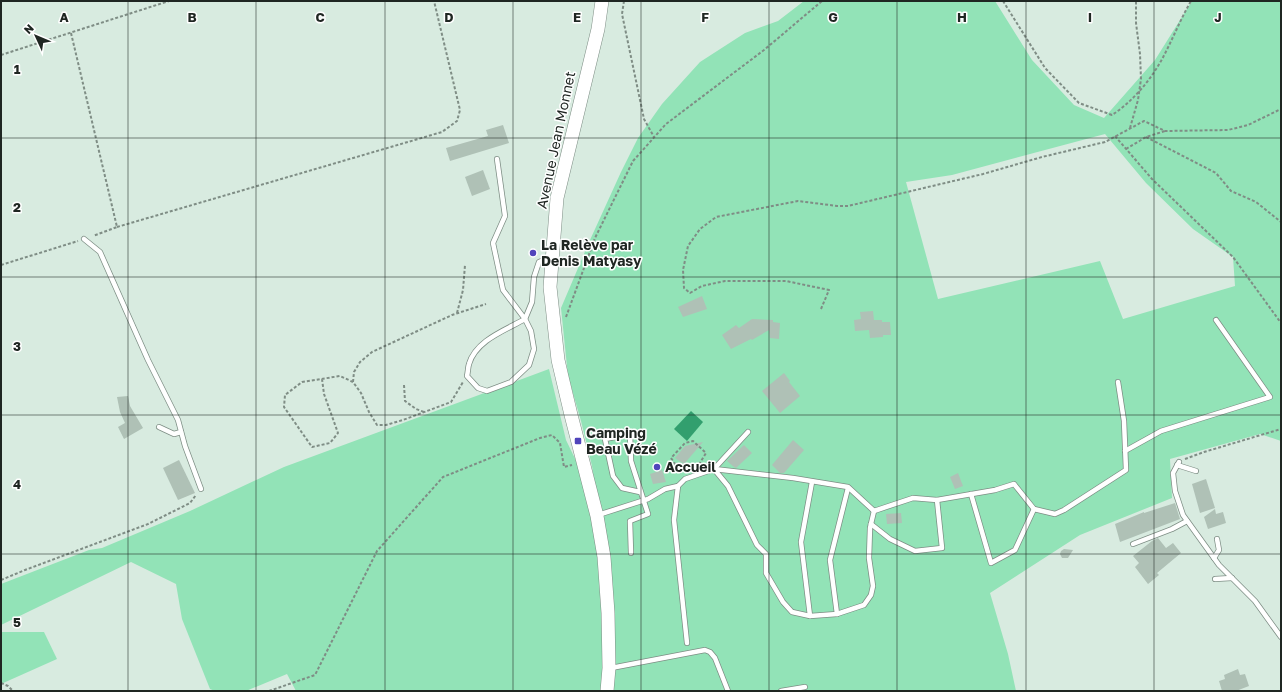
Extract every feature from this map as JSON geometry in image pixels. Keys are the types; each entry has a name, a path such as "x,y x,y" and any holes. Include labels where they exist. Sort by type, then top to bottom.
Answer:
{"main road":[{"name":"Avenue Jean Monnet","path":"602,1 598,29 557,198 550,287 558,360 597,516 604,557 607,592 609,668 607,691"}],"lane":[{"path":"497,159 505,216 493,243 503,290 525,319 531,331 534,349 529,365 511,382 486,392 478,388 467,376 469,362 479,348 493,337 525,319 532,302 534,277 538,262 552,256"},
{"path":"84,239 100,252 148,360 178,420 201,489"},
{"path":"1125,451 1161,431 1270,397 1216,320"},
{"path":"874,511 913,498 937,500 996,490 1014,484 1034,509 1055,514 1064,510 1126,470 1124,421 1118,382"},
{"path":"159,427 174,434 181,432"},
{"path":"714,469 748,432"},
{"path":"631,553 630,521 648,514 631,460 630,434 605,439 613,476 622,488 640,492"},
{"path":"1196,471 1178,463 1173,473 1175,491 1183,515 1214,558 1255,601 1281,637"},
{"path":"714,469 728,486 757,545 766,554 766,573 783,602 792,612 810,616 837,614 864,605 871,595 873,586 869,558 871,524 874,511"},
{"path":"597,516 644,500 665,489 678,486 685,479 714,469 848,488 874,511"},
{"path":"810,616 801,542 812,482"},
{"path":"678,486 674,520 687,643"},
{"path":"837,614 830,560 848,488"},
{"path":"971,494 991,563 1015,550 1034,509"},
{"path":"871,524 890,539 915,551 942,548 937,500"},
{"path":"1133,544 1172,529 1187,521"},
{"path":"1214,558 1219,550 1217,539"},
{"path":"1215,579 1232,578"},
{"path":"609,668 623,667 705,650 710,652 715,658 728,691"},
{"path":"781,691 805,687"}],"path":[{"path":"1,55 169,1"},
{"path":"1,265 117,227 442,132 457,121 460,110 434,1"},
{"path":"624,1 622,14 644,119 654,137"},
{"path":"564,323 595,238 633,161 666,124 764,50 822,1"},
{"path":"1003,1 1045,68 1079,103 1112,115 1126,106 1139,92 1160,62 1191,1"},
{"path":"1130,128 1141,79 1140,54 1136,23 1136,1"},
{"path":"70,33 117,227"},
{"path":"1126,148 1164,131 1228,130 1248,125 1281,109"},
{"path":"821,310 829,290 786,281 725,281 702,286 690,292 684,288 683,270 688,246 700,229 716,217 798,201 848,206 983,174 1105,142 1144,121 1164,131"},
{"path":"1115,136 1152,179 1233,257 1281,323"},
{"path":"1146,138 1216,173 1232,191 1256,202 1281,222"},
{"path":"457,313 463,290 465,265"},
{"path":"353,382 354,372 360,362 372,352 457,313 486,304"},
{"path":"322,379 324,394 338,433 330,443 312,447 284,407 285,395 302,382 340,376 353,382 361,393 369,412 377,425 386,425 451,402 467,376"},
{"path":"404,386 405,401 416,409 425,412"},
{"path":"1178,463 1204,452 1281,429"},
{"path":"269,691 314,675 377,552 443,477 540,438 552,435 560,442 564,467 571,466 583,458"},
{"path":"685,479 671,458 685,443 693,441 706,453"},
{"path":"1,580 148,524 190,503 201,489"},
{"path":"1,683 8,686 13,691"}],"shaded area":[{"path":"804,1 995,1 1032,60 1074,105 1104,118 1155,60 1192,1 1281,1 1281,441 1260,434 1170,459 1172,498 1080,535 990,593 1008,654 1016,691 612,691 615,654 614,609 592,466 568,376 561,308 621,172 638,138 662,104 700,62 745,33 778,21","holes":["1105,134 1146,183 1193,229 1233,257 1235,286 1123,319 1100,261 938,299 906,182 952,175"]},
{"path":"549,369 566,440 581,471 600,560 605,662 602,691 296,691 287,674 246,691 215,691 210,689 182,619 176,584 131,562 1,625 1,584 89,550 102,548 190,511 284,467"},
{"path":"691,411 703,422 687,441 674,429"},
{"path":"1,632 44,632 57,659 1,684"}],"building":[{"path":"503,125 509,143 450,161 446,148 488,136 486,130"},
{"path":"483,170 490,189 472,196 465,177"},
{"path":"702,296 707,309 683,317 678,307"},
{"path":"873,311 874,320 890,322 891,335 870,338 869,330 855,331 854,320 861,319 860,312"},
{"path":"752,319 773,320 773,322 780,323 779,339 770,338 769,330 752,340 751,339 731,349 722,335 736,325 739,328"},
{"path":"784,373 800,396 780,413 762,391"},
{"path":"128,396 130,406 143,428 124,439 118,427 125,423 120,412 117,397"},
{"path":"793,440 804,450 784,473 780,473 772,465"},
{"path":"703,442 684,464 675,458 685,446"},
{"path":"744,445 752,453 736,468 727,461"},
{"path":"179,460 195,493 178,500 163,468"},
{"name":"Accueil","path":"662,470 666,482 653,484 650,474"},
{"path":"958,473 963,486 955,489 950,477"},
{"path":"1206,479 1215,508 1200,513 1192,484"},
{"path":"1175,503 1180,519 1120,542 1115,524 1144,512"},
{"path":"1215,509 1216,514 1223,512 1226,523 1208,529 1204,517"},
{"path":"901,513 902,523 887,524 886,514"},
{"path":"1158,538 1166,548 1173,543 1181,553 1157,573 1159,575 1148,584 1135,567 1139,563 1133,556"},
{"path":"1064,549 1073,550 1068,558 1062,558 1060,554"},
{"path":"1238,669 1240,675 1245,674 1249,686 1236,691 1222,691 1219,681 1225,679 1224,675"}],"place":[{"name":"La Relève par Denis Matyasy","path":"533,253"},
{"name":"Camping Beau Vézé","path":"578,441"},
{"name":"Accueil","path":"657,467"}]}
